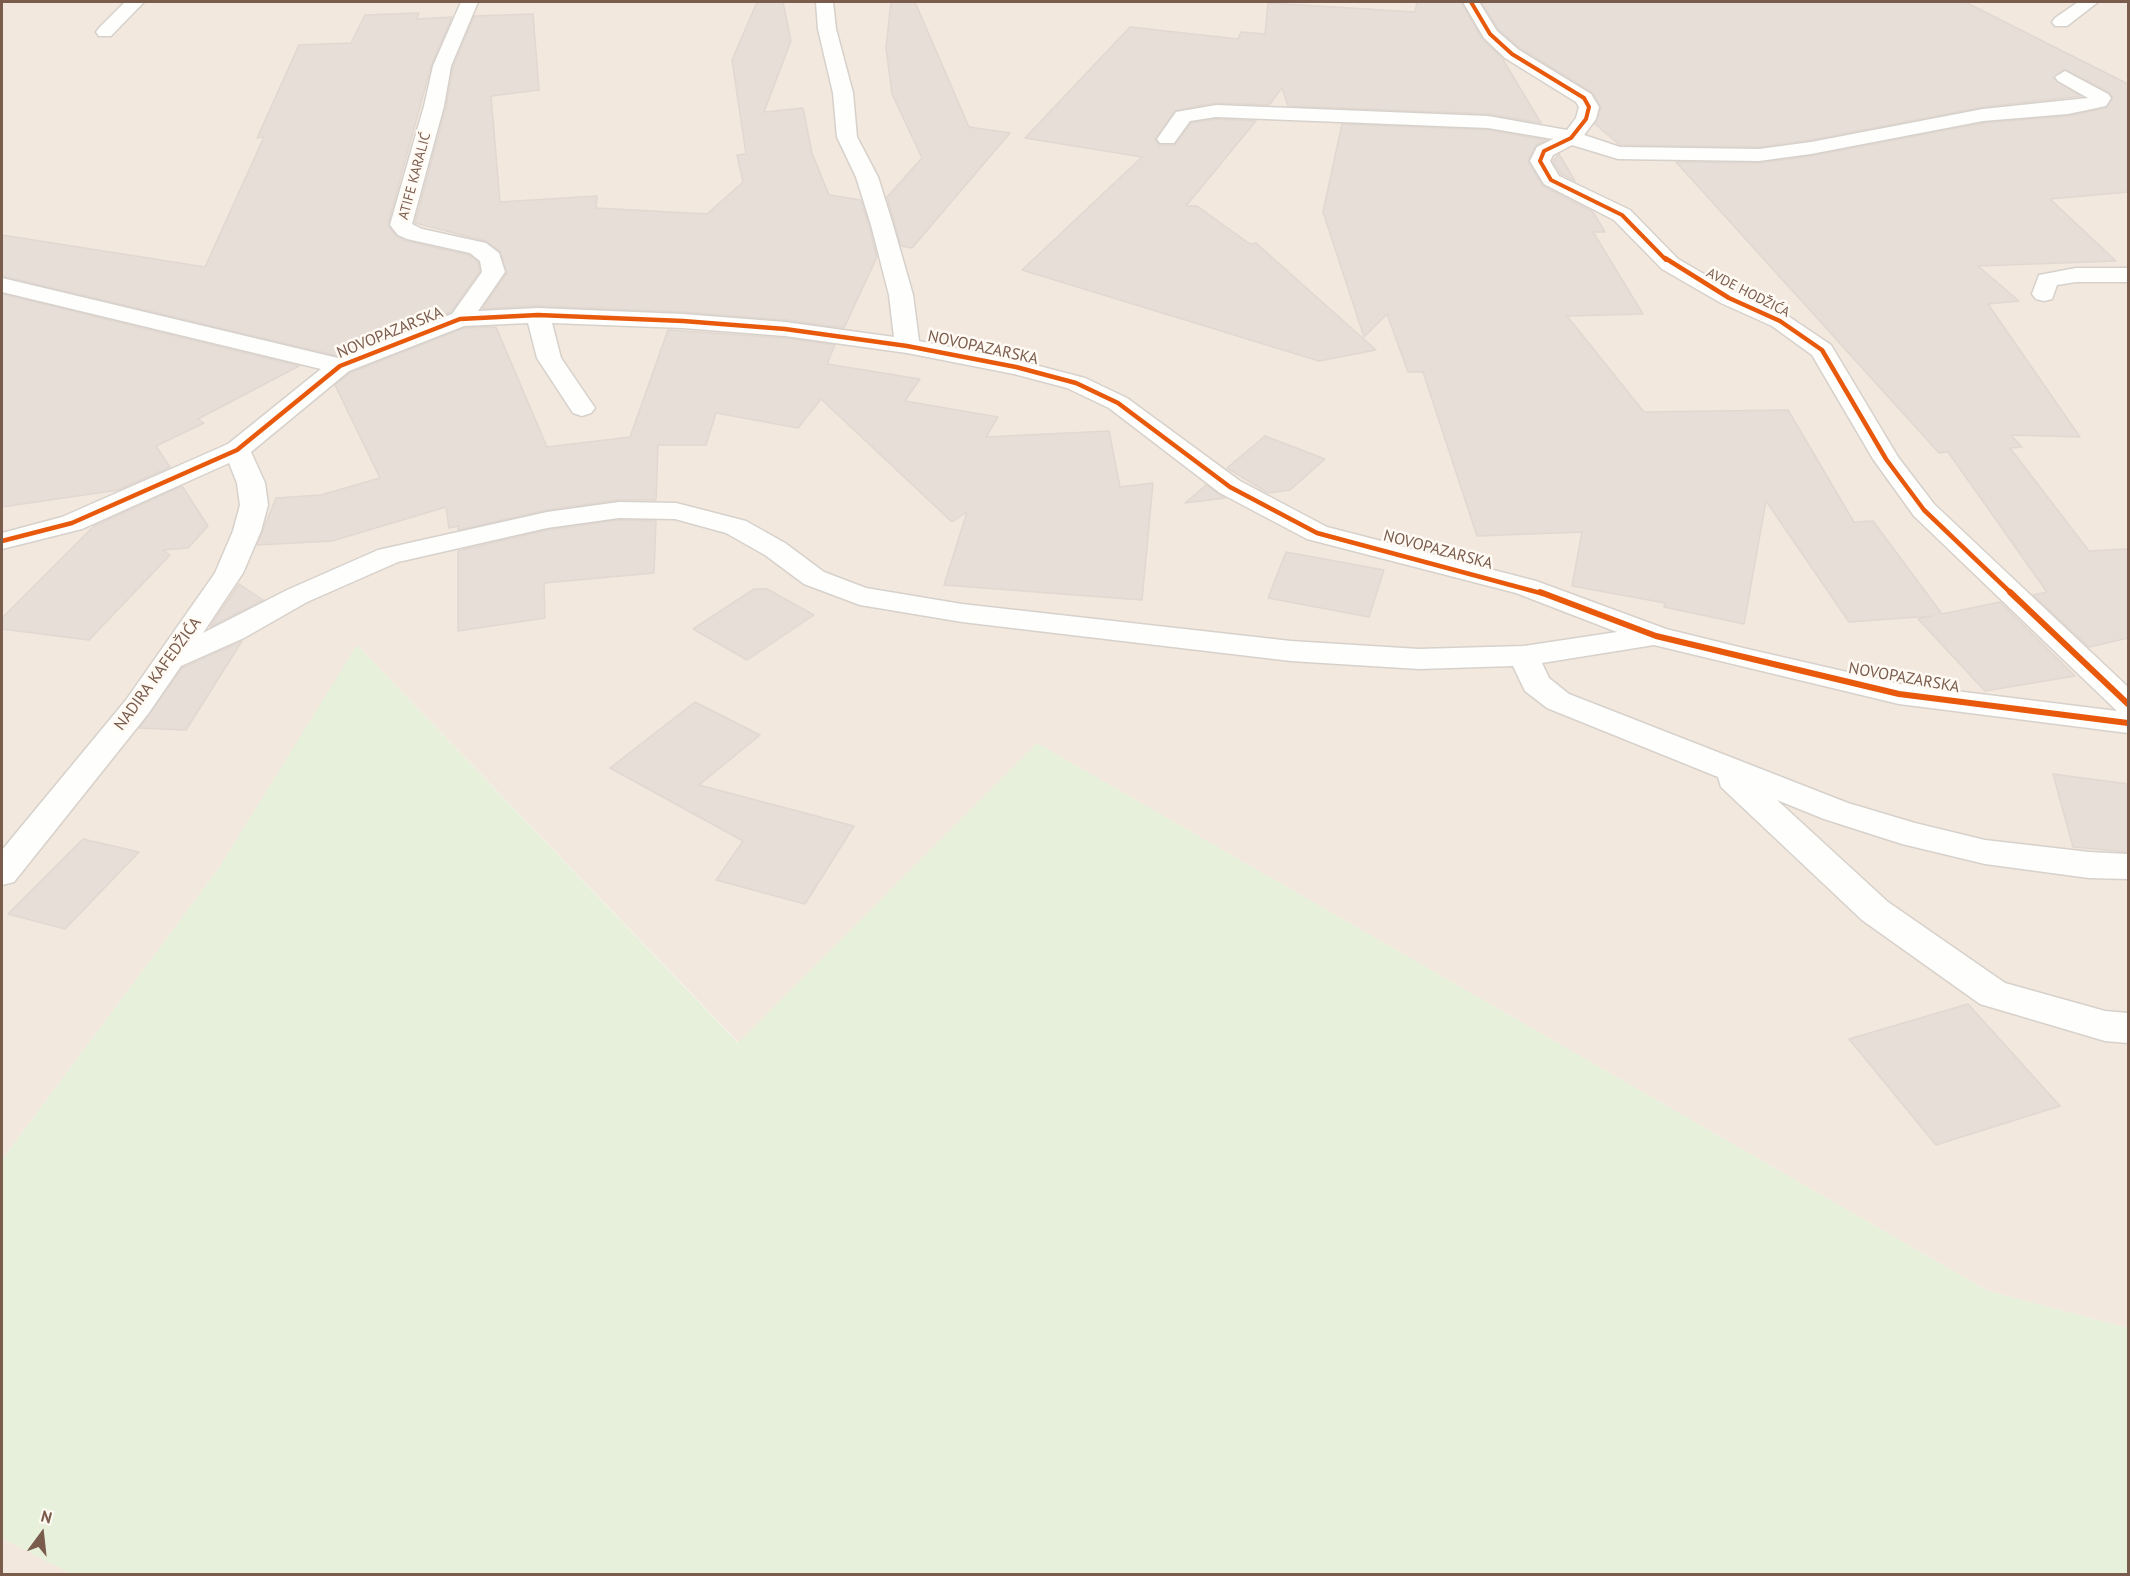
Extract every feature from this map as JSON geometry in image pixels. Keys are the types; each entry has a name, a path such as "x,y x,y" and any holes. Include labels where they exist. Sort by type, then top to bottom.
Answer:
{"street":[{"path":"105,32 135,2"},
{"name":"ATIFE KARALIĆ","path":"460,319 494,272 491,258 478,248 415,234 401,225 434,106 447,49 469,2"},
{"path":"825,2 827,29 843,93 847,137 867,177 882,225 901,295 907,346"},
{"path":"1471,2 1490,34 1512,54 1584,98 1589,107 1586,119 1571,138"},
{"path":"2061,22 2089,2"},
{"path":"1167,139 1183,116 1216,111 1488,122 1539,129 1618,153 1759,155 1811,148 1983,115 2068,108 2099,102 2101,98 2065,77"},
{"name":"AVDE HODŽIĆA","path":"1571,138 1544,151 1540,161 1551,180 1622,215 1670,264 1729,298 1780,321 1822,350 1886,459 1924,510 2128,704"},
{"path":"2044,294 2047,280 2076,275 2128,275"},
{"path":"2,285 340,366"},
{"path":"538,315 549,358 582,408"},
{"name":"NOVOPAZARSKA","path":"2,541 72,523 237,450 340,366 460,319 538,315 683,321 785,329 907,346 1016,368 1076,383 1118,403 1230,487 1317,533 1526,588 1656,636 1899,694 2128,723"},
{"name":"NADIRA KAFEDŽIĆA","path":"2,873 130,716 229,573 247,531 254,505 251,483 237,450"},
{"name":"NOVOPAZARSKA","path":"171,658 233,631 297,597 388,556 482,533 619,510 676,511 736,527 775,549 814,578 860,596 950,611 1291,651 1419,659 1524,656 1656,636"},
{"path":"1524,656 1536,684 1558,701 1836,811 1914,835 1985,852 2089,865 2128,866"},
{"path":"1720,767 1875,911 1993,994 2105,1026 2128,1028"}],"shaded area":[{"path":"2,2 2128,2 2128,1328 1988,1291 1038,744 739,1043 358,646 219,868 2,1160"},
{"path":"2,1538 72,1574 2,1574"}],"green space":[{"path":"357,645 738,1043 1037,743 1988,1291 2128,1328 2128,1574 72,1574 2,1538 2,1160 219,868"}],"building":[{"path":"757,2 783,2 791,41 764,112 803,108 812,153 829,195 861,200 869,226 877,257 844,328 785,320 683,312 538,306 482,309 507,273 500,251 486,241 415,223 446,107 453,67 474,16 533,14 539,90 491,96 500,202 597,196 596,208 707,214 743,182 737,155 746,154 732,60"},
{"path":"891,2 915,2 969,127 1010,133 912,248 901,246 887,197 922,158 892,94 886,48"},
{"path":"1417,2 1461,2 1482,39 1502,58 1541,123 1488,114 1288,106 1282,88 1269,105 1216,103 1176,110 1155,139 1160,145 1174,145 1191,123 1216,119 1256,121 1186,206 1197,206 1250,244 1256,243 1376,350 1319,361 1022,270 1142,157 1025,138 1130,27 1238,39 1241,32 1265,34 1268,3 1415,12"},
{"path":"1481,2 1965,2 2128,84 2128,192 2050,199 2116,261 1978,266 2019,301 1988,304 2080,437 2011,435 2022,447 2010,448 2089,551 2128,549 2128,638 2089,647 2033,595 2047,592 1948,452 1939,453 1676,162 1759,163 1811,156 1983,123 2068,116 2106,108 2113,98 2110,93 2064,69 2053,78 2081,96 1983,107 1811,140 1759,147 1620,145 1595,124 1601,108 1593,93 1520,48 1499,30"},
{"path":"419,13 416,19 452,17 431,66 388,224 396,236 406,241 469,255 478,262 480,271 451,312 338,356 2,276 2,235 205,267 264,137 257,138 299,45 351,43 365,15"},
{"path":"1342,124 1488,130 1546,140 1535,146 1528,162 1543,186 1593,212 1605,232 1593,232 1643,314 1567,316 1644,412 1788,410 1854,522 1873,521 1942,614 2000,602 2075,676 1985,691 1918,619 1932,616 1849,622 1766,501 1744,624 1664,607 1665,603 1572,586 1582,532 1477,536 1423,372 1408,372 1387,314 1364,337 1323,212"},
{"path":"1559,154 1575,181 1561,174 1553,161"},
{"path":"2,294 299,366 198,419 204,423 156,446 170,467 118,490 2,507"},
{"path":"496,327 547,447 630,437 668,330 785,338 835,345 827,364 920,379 905,401 998,417 986,437 1109,431 1120,487 1153,483 1142,600 944,585 967,512 952,522 821,399 798,428 716,413 706,445 658,445 656,500 619,500 547,510 458,530 459,526 449,528 446,507 332,541 257,545 276,498 321,495 380,478 335,385 350,373 464,328"},
{"path":"1265,436 1325,459 1290,490 1268,493 1227,468"},
{"path":"1206,485 1225,498 1185,503"},
{"path":"182,486 208,526 188,548 163,550 170,555 89,640 2,629 2,618 94,526"},
{"path":"619,520 656,521 654,573 544,583 545,618 458,631 458,551 547,530"},
{"path":"1286,552 1384,570 1369,617 1268,598"},
{"path":"239,584 263,600 210,627"},
{"path":"754,589 767,589 814,615 747,660 693,629"},
{"path":"242,641 186,730 139,728 182,668"},
{"path":"695,702 760,735 699,785 854,826 805,904 716,880 743,841 610,768"},
{"path":"2053,774 2128,784 2128,852 2073,847"},
{"path":"83,839 139,852 65,929 8,914"},
{"path":"1968,1004 2060,1106 1936,1145 1849,1039"}],"cycle path":[{"path":"1471,2 1490,34 1512,54 1584,98 1589,107 1586,119 1571,138 1544,151 1540,161 1551,180 1622,215 1670,264 1729,298 1780,321 1822,350 1886,459 1924,510 2128,704"},
{"path":"2,541 72,523 237,450 340,366 460,319 538,315 683,321 785,329 907,346 1016,367 1076,383 1118,403 1230,487 1317,533 1526,587 1656,636 1899,694 2128,723"}]}
